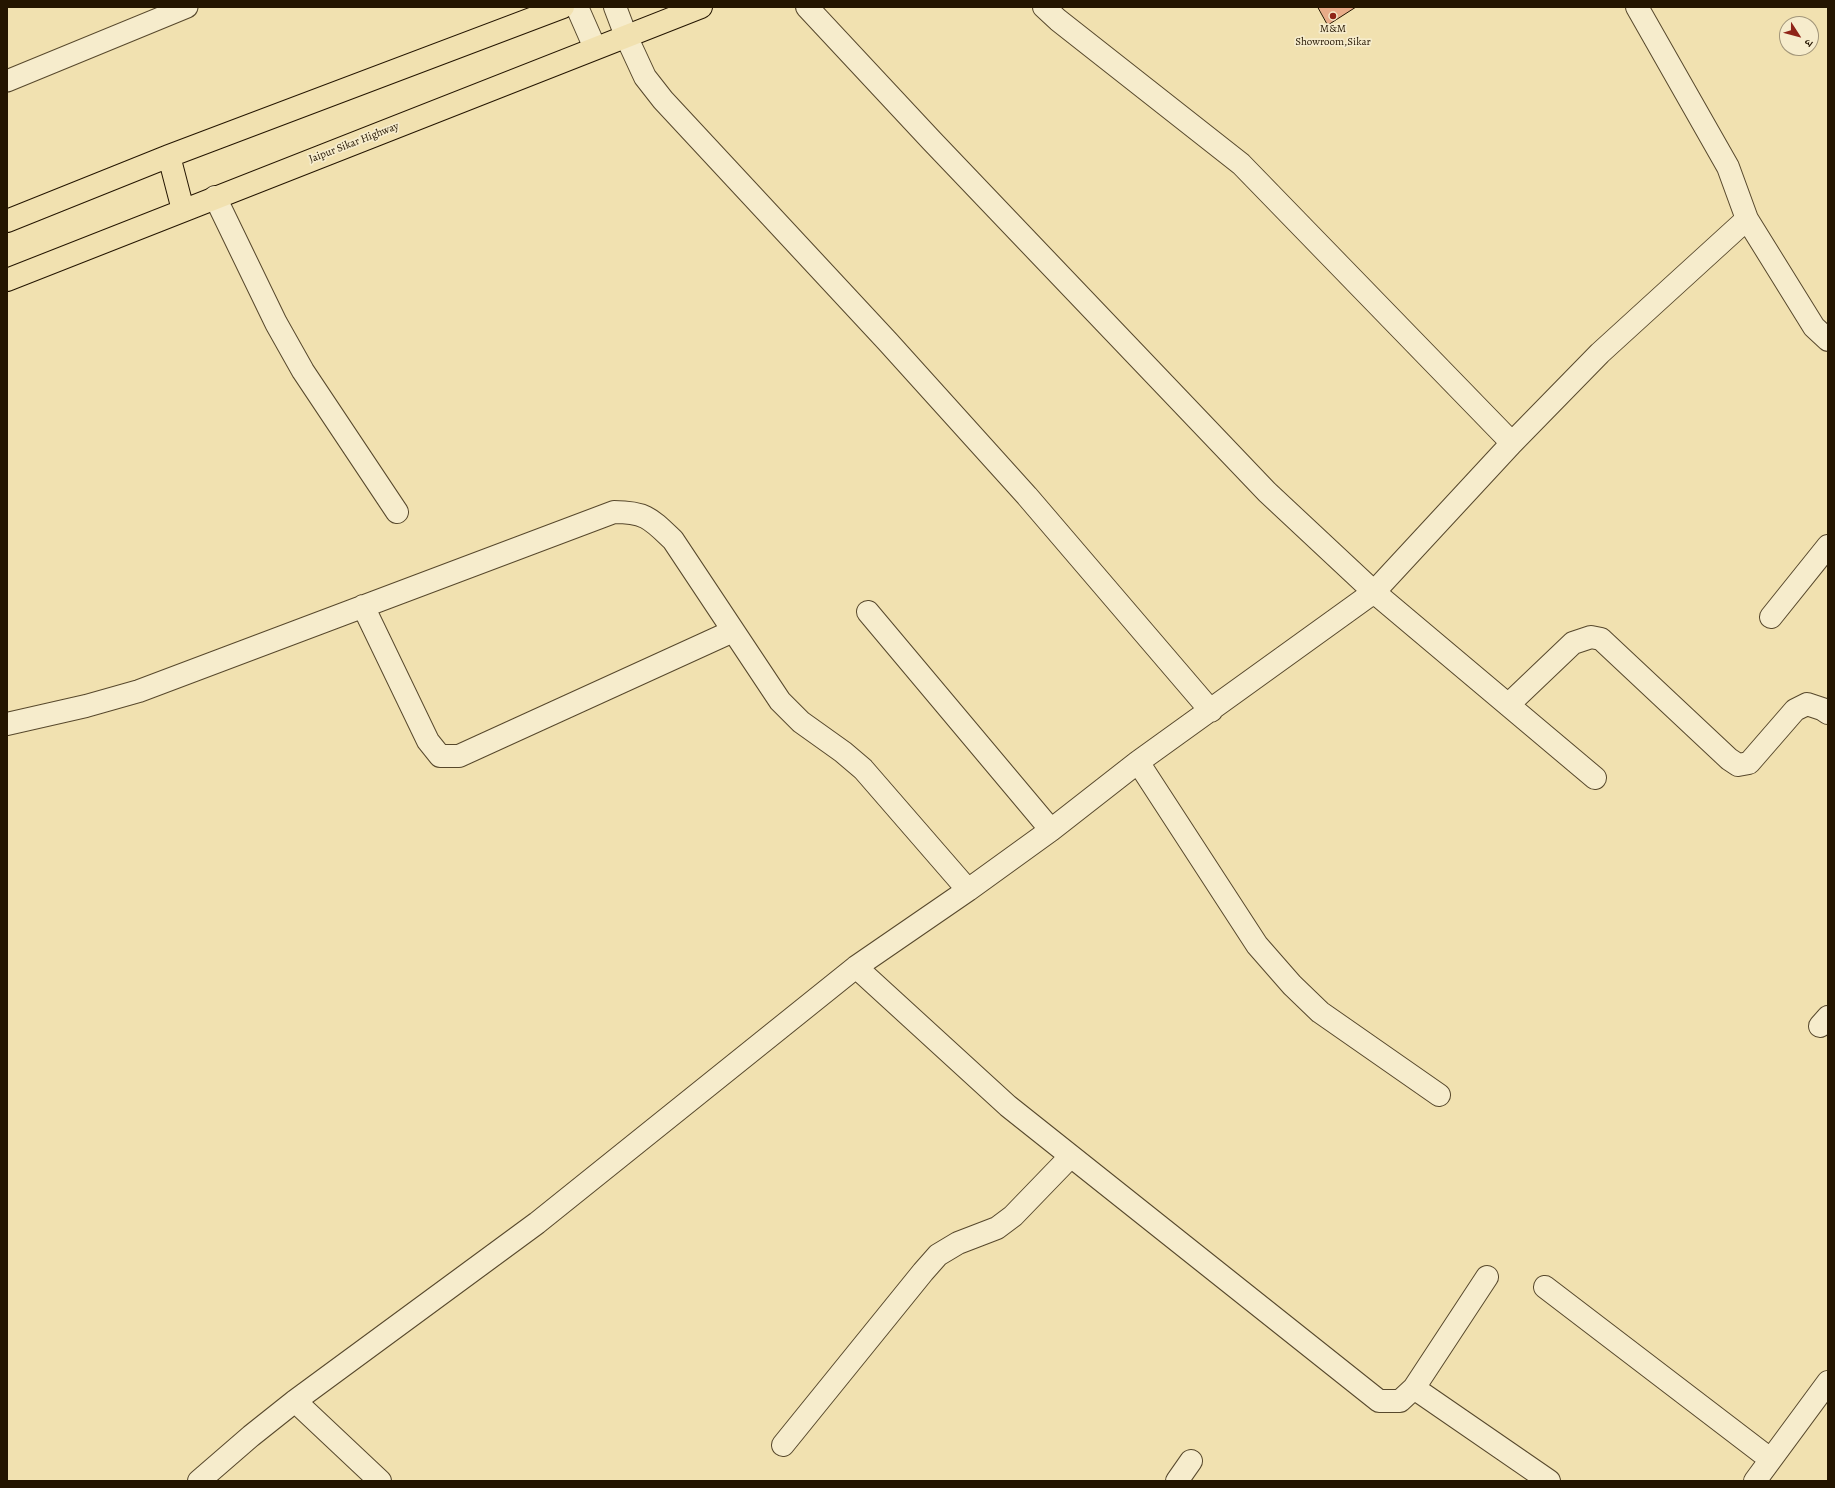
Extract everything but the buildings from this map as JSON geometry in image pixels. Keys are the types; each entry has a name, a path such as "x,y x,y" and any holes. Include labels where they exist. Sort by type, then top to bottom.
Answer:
{"main road":[{"path":"7,221 169,156 563,7"},
{"name":"Jaipur Sikar Highway","path":"7,280 701,7"},
{"path":"169,156 183,210"}],"street":[{"path":"577,7 595,48"},
{"path":"616,7 626,36 645,77 662,100 888,342 1027,496 1211,711"},
{"path":"807,7 932,141 1267,492 1374,592 1595,778"},
{"path":"1044,7 1241,164 1512,443"},
{"path":"1637,7 1728,167 1747,219 1814,327 1828,340"},
{"path":"215,197 276,323 303,371 397,512"},
{"path":"199,1481 251,1436 295,1401 537,1223 856,967 968,890 1051,830 1138,762 1211,711 1374,592 1512,443 1600,352 1747,219"},
{"path":"7,724 86,706 139,691 614,512 633,512 653,521 673,540 780,701 801,722 843,752 863,769 968,890"},
{"path":"1772,618 1828,546"},
{"path":"363,606 428,741 440,756 459,756 733,631"},
{"path":"868,612 1051,830"},
{"path":"1508,705 1573,643 1591,637 1602,640 1729,759 1738,765 1749,763 1795,710 1807,704 1822,708 1828,714"},
{"path":"1138,762 1257,945 1292,985 1320,1012 1439,1095"},
{"path":"856,967 1008,1106 1070,1157 1379,1401 1400,1401 1414,1388 1488,1277"},
{"path":"783,1445 923,1272 938,1256 958,1243 997,1228 1013,1216 1070,1157"},
{"path":"1545,1287 1770,1459"},
{"path":"1755,1481 1828,1382"},
{"path":"1414,1388 1550,1481"},
{"path":"295,1401 380,1481"},
{"path":"1177,1481 1191,1461"}],"lane":[{"path":"7,81 187,7"}],"place":[{"name":"M&M Showroom,Sikar","path":"1333,16"}]}
